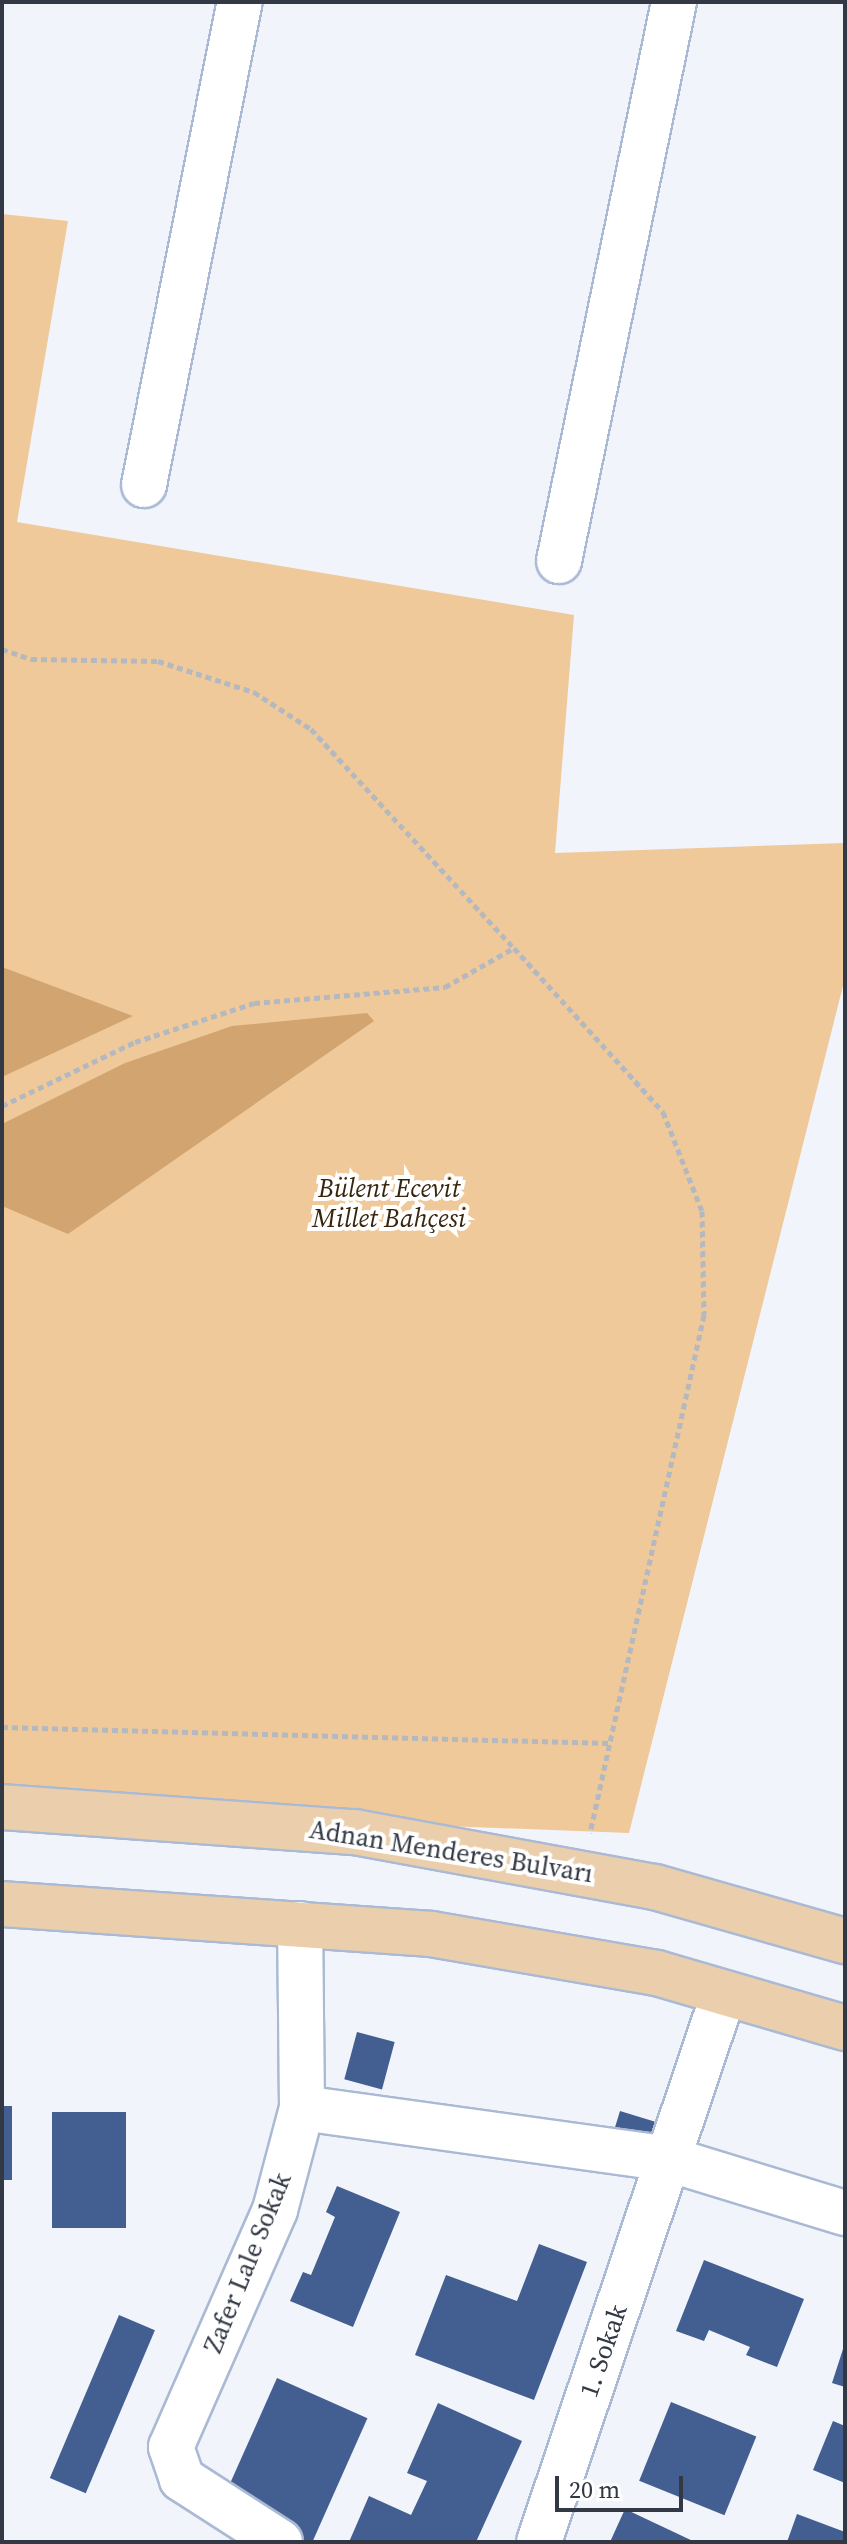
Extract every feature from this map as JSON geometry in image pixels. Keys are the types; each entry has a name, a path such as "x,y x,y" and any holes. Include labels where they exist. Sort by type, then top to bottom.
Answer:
{"main road":[{"name":"Adnan Menderes Bulvarı","path":"2,1807 355,1832 655,1887 845,1941"},
{"path":"2,1904 431,1934 657,1973 845,2028"}],"street":[{"path":"144,485 240,2"},
{"path":"559,561 674,2"},
{"name":"Zafer Lale Sokak","path":"280,2542 182,2479 171,2447 275,2210 302,2108 300,1924"},
{"name":"1. Sokak","path":"539,2542 724,1993"},
{"path":"302,2108 668,2159 845,2213"}],"path":[{"path":"2,649 31,659 158,661 254,692 311,729 663,1112 702,1211 704,1315 581,1873"},
{"path":"2,1106 135,1042 254,1003 445,987 514,948"},
{"path":"2,1727 609,1743"}],"green space":[{"name":"Bülent Ecevit Millet Bahçesi","path":"2,214 68,221 17,522 574,615 555,853 845,843 845,978 629,1833 2,1809"}],"shaded area":[{"path":"2,967 133,1016 2,1077"},
{"path":"367,1013 374,1021 68,1234 2,1206 2,1124 125,1063 232,1026"}],"building":[{"path":"357,2032 395,2042 382,2089 344,2079"},
{"path":"2,2106 12,2106 12,2180 2,2180"},
{"path":"620,2111 665,2125 655,2156 610,2143"},
{"path":"52,2112 126,2112 126,2228 52,2228"},
{"path":"337,2186 400,2212 353,2327 290,2301 303,2272 311,2275 335,2217 326,2212"},
{"path":"539,2244 587,2262 534,2400 415,2355 446,2275 517,2301"},
{"path":"704,2260 804,2299 777,2367 746,2355 750,2347 709,2330 704,2341 676,2331"},
{"path":"119,2315 155,2330 86,2493 50,2478"},
{"path":"845,2346 845,2387 832,2383"},
{"path":"277,2378 367,2418 312,2542 306,2542 221,2504"},
{"path":"671,2402 756,2436 724,2515 639,2481"},
{"path":"438,2403 522,2441 476,2542 349,2542 369,2496 411,2515 427,2481 407,2473"},
{"path":"833,2421 845,2426 845,2483 813,2470"},
{"path":"625,2509 695,2542 610,2542"},
{"path":"797,2514 845,2532 845,2542 787,2542"}]}
